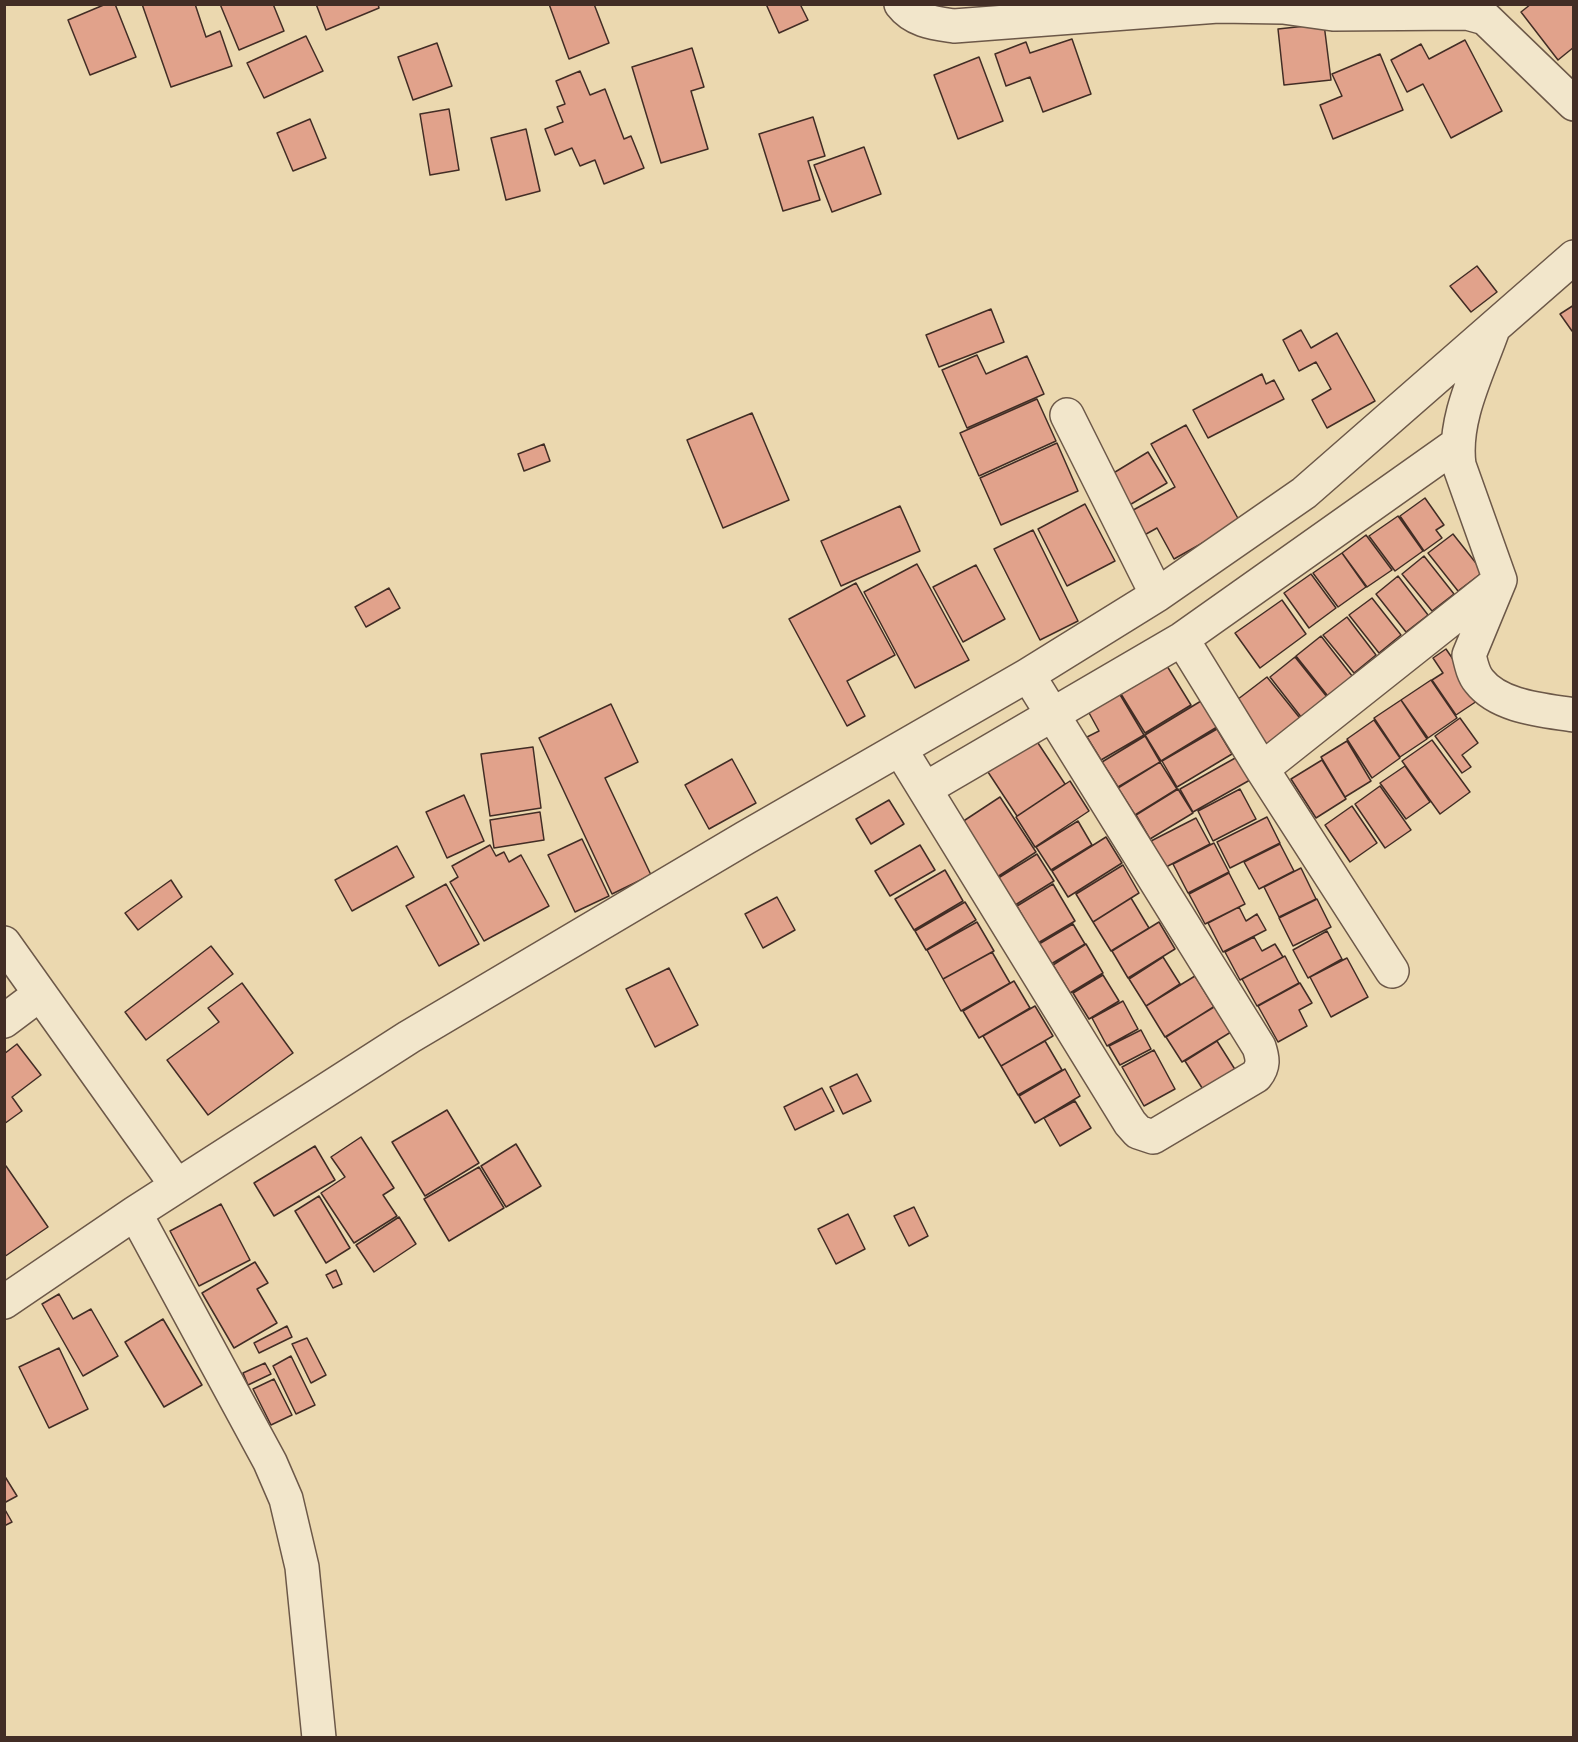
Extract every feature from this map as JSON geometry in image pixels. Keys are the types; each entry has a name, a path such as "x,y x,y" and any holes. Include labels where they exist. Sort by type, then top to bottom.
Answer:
{"street":[{"path":"901,4 907,12 928,22 954,26 1218,6 1283,7 1333,14 1447,9 1485,18 1574,104"},
{"path":"4,1302 135,1213 409,1037 1028,675 1157,595 1304,493 1493,331 1574,257"},
{"path":"1493,331 1461,421 1456,445 1459,465 1500,580 1469,655 1478,681 1497,696 1523,705 1574,715"},
{"path":"1067,415 1157,595"},
{"path":"925,789 1182,639 1456,445"},
{"path":"1262,769 1500,580"},
{"path":"1182,639 1262,769 1392,971"},
{"path":"900,749 1130,1123 1138,1132 1153,1137 1256,1076 1262,1068 1263,1058 1259,1047 1028,675"},
{"path":"4,943 177,1186"},
{"path":"4,1021 40,994"},
{"path":"135,1213 270,1462 286,1499 302,1567 319,1737"}],"building":[{"path":"106,4 115,4 136,57 90,75 68,20"},
{"path":"142,4 195,4 206,37 220,31 232,66 171,87"},
{"path":"220,4 273,4 284,31 239,50"},
{"path":"316,4 378,4 379,8 326,30"},
{"path":"549,4 594,4 609,43 569,59"},
{"path":"766,4 800,4 808,20 779,33"},
{"path":"1531,4 1574,4 1574,47 1558,60 1521,12"},
{"path":"1324,24 1331,80 1284,85 1278,29"},
{"path":"306,36 323,71 264,98 247,63"},
{"path":"1072,39 1091,94 1043,112 1030,77 1006,86 995,54 1026,42 1030,53"},
{"path":"1465,40 1502,111 1451,138 1423,84 1407,92 1391,60 1421,44 1429,59"},
{"path":"437,43 452,86 413,100 398,57"},
{"path":"692,48 704,87 691,91 708,149 661,163 632,67"},
{"path":"1380,54 1403,110 1333,139 1320,105 1342,96 1332,74"},
{"path":"979,57 1003,121 958,139 934,75"},
{"path":"580,71 590,95 605,89 624,139 631,136 644,168 604,184 595,160 580,166 572,148 555,155 545,129 563,122 557,107 565,104 556,81"},
{"path":"449,109 459,170 430,175 420,114"},
{"path":"813,117 825,156 808,161 820,200 783,211 759,134"},
{"path":"310,119 326,158 293,171 277,133"},
{"path":"526,129 540,191 506,200 491,138"},
{"path":"864,147 881,194 832,212 814,165"},
{"path":"1477,266 1497,292 1471,312 1450,286"},
{"path":"1574,305 1574,330 1572,331 1560,314"},
{"path":"991,309 1004,342 939,367 926,335"},
{"path":"1301,330 1311,348 1337,333 1375,401 1327,428 1312,400 1331,389 1316,362 1299,371 1283,340"},
{"path":"977,355 986,374 1027,356 1044,394 967,428 942,370"},
{"path":"1262,374 1266,384 1274,380 1284,399 1208,438 1193,410"},
{"path":"1037,399 1056,441 979,476 960,433"},
{"path":"752,413 789,500 723,528 687,440"},
{"path":"1186,425 1240,522 1174,559 1157,528 1139,538 1126,514 1175,487 1151,444"},
{"path":"1057,443 1078,491 1001,525 980,478"},
{"path":"544,444 550,461 524,471 518,454"},
{"path":"1148,452 1167,483 1121,510 1102,480"},
{"path":"1425,498 1444,525 1436,530 1442,538 1424,551 1400,516"},
{"path":"1085,504 1115,561 1067,586 1038,529"},
{"path":"900,506 920,551 841,586 821,541"},
{"path":"1398,516 1423,551 1395,571 1369,536"},
{"path":"1033,530 1078,621 1040,640 994,549"},
{"path":"1453,534 1483,572 1458,591 1428,553"},
{"path":"1366,535 1392,570 1367,587 1342,553"},
{"path":"1342,553 1366,587 1338,607 1313,573"},
{"path":"1424,556 1454,594 1432,611 1402,574"},
{"path":"917,564 969,660 915,688 864,592"},
{"path":"976,565 1005,619 963,642 933,587"},
{"path":"1311,574 1336,608 1309,628 1284,593"},
{"path":"1398,576 1428,615 1406,632 1376,594"},
{"path":"856,583 895,655 847,681 865,716 847,726 789,619"},
{"path":"389,588 400,608 366,627 355,607"},
{"path":"1372,598 1401,635 1379,653 1349,615"},
{"path":"1282,600 1306,634 1260,668 1235,633"},
{"path":"1347,617 1376,655 1354,673 1323,635"},
{"path":"1321,636 1356,681 1331,700 1296,656"},
{"path":"1446,649 1480,699 1456,715 1432,680 1443,673 1433,658"},
{"path":"1295,657 1331,702 1305,722 1270,677"},
{"path":"1167,666 1191,705 1145,733 1121,694"},
{"path":"1267,677 1303,722 1264,751 1229,706"},
{"path":"1431,680 1457,718 1428,738 1401,700"},
{"path":"1119,693 1144,735 1101,760 1087,737 1099,731 1088,711"},
{"path":"1401,700 1427,739 1400,757 1374,718"},
{"path":"1201,701 1217,727 1161,761 1145,735"},
{"path":"611,704 638,762 605,778 651,875 612,894 539,738"},
{"path":"1460,718 1478,743 1462,755 1471,767 1462,773 1435,736"},
{"path":"1374,720 1400,758 1372,778 1347,739"},
{"path":"1217,729 1232,754 1177,787 1162,761"},
{"path":"1145,736 1160,762 1118,787 1102,762"},
{"path":"1036,740 1065,784 1017,816 988,772"},
{"path":"1432,740 1470,792 1440,814 1402,761"},
{"path":"1347,741 1371,781 1345,797 1321,757"},
{"path":"533,747 541,808 490,816 481,754"},
{"path":"1237,757 1250,780 1193,812 1180,789"},
{"path":"732,759 756,803 709,829 685,785"},
{"path":"1322,760 1346,799 1316,818 1291,779"},
{"path":"1160,762 1177,789 1135,815 1118,788"},
{"path":"1405,766 1430,802 1406,819 1380,783"},
{"path":"1070,781 1089,811 1035,847 1016,817"},
{"path":"1380,786 1411,830 1385,848 1355,804"},
{"path":"1178,789 1193,813 1150,839 1136,815"},
{"path":"1240,789 1256,819 1213,841 1198,811"},
{"path":"464,795 484,841 447,858 426,812"},
{"path":"1000,797 1036,852 994,879 959,824"},
{"path":"889,800 904,824 871,844 856,819"},
{"path":"1352,806 1377,843 1350,862 1325,825"},
{"path":"540,812 544,840 494,848 490,820"},
{"path":"1267,817 1280,843 1230,868 1217,842"},
{"path":"1196,818 1210,844 1166,867 1151,841"},
{"path":"1078,821 1092,845 1051,870 1036,847"},
{"path":"1106,837 1122,863 1068,897 1052,871"},
{"path":"582,839 609,896 575,912 548,855"},
{"path":"1214,843 1229,872 1188,893 1173,864"},
{"path":"1280,844 1294,871 1259,889 1244,862"},
{"path":"490,845 496,856 504,852 509,862 521,855 549,906 484,941 450,882 458,877 452,866"},
{"path":"920,845 935,870 890,896 875,871"},
{"path":"397,846 414,877 352,911 335,880"},
{"path":"1037,854 1054,881 1012,907 995,880"},
{"path":"1123,865 1139,893 1093,922 1076,894"},
{"path":"1301,868 1316,899 1279,917 1264,887"},
{"path":"945,870 963,901 914,930 895,899"},
{"path":"1229,873 1245,904 1205,924 1189,894"},
{"path":"171,880 182,897 138,930 125,913"},
{"path":"446,884 479,944 439,966 406,906"},
{"path":"1053,884 1075,921 1038,943 1017,906"},
{"path":"777,897 795,930 763,948 745,914"},
{"path":"1131,898 1149,928 1111,951 1093,922"},
{"path":"1317,899 1331,927 1293,946 1279,918"},
{"path":"965,902 976,920 926,950 915,931"},
{"path":"1239,907 1246,921 1257,914 1266,930 1223,952 1208,923"},
{"path":"977,922 994,951 943,979 927,950"},
{"path":"1159,922 1175,949 1128,978 1112,951"},
{"path":"1073,924 1085,944 1051,964 1039,944"},
{"path":"1327,931 1342,959 1308,978 1293,950"},
{"path":"1254,937 1262,951 1275,944 1283,957 1240,980 1225,952"},
{"path":"1086,944 1103,973 1070,993 1053,965"},
{"path":"211,946 233,974 146,1040 125,1012"},
{"path":"992,952 1010,983 961,1011 943,979"},
{"path":"1285,956 1299,983 1257,1006 1242,979"},
{"path":"1163,957 1180,984 1146,1006 1129,979"},
{"path":"1347,958 1368,997 1331,1017 1310,977"},
{"path":"669,968 698,1025 655,1047 626,989"},
{"path":"1103,975 1119,1001 1089,1019 1073,993"},
{"path":"1195,976 1214,1007 1165,1037 1146,1006"},
{"path":"1014,981 1030,1008 979,1038 963,1011"},
{"path":"242,983 293,1053 208,1115 167,1060 219,1022 208,1008"},
{"path":"1300,983 1312,1003 1299,1010 1307,1026 1278,1042 1258,1006"},
{"path":"1123,1001 1138,1029 1107,1046 1092,1018"},
{"path":"1035,1006 1053,1036 1001,1066 983,1036"},
{"path":"1215,1006 1231,1032 1182,1062 1166,1037"},
{"path":"1141,1030 1151,1049 1120,1065 1109,1046"},
{"path":"1045,1041 1062,1070 1018,1095 1001,1066"},
{"path":"1217,1041 1236,1071 1204,1091 1185,1061"},
{"path":"17,1044 41,1075 12,1097 22,1111 4,1124 4,1054"},
{"path":"1154,1050 1175,1089 1144,1106 1122,1067"},
{"path":"1065,1069 1080,1096 1035,1123 1019,1096"},
{"path":"857,1074 871,1101 843,1114 830,1087"},
{"path":"822,1088 834,1111 795,1130 784,1107"},
{"path":"1075,1101 1091,1128 1060,1146 1044,1118"},
{"path":"447,1110 479,1163 425,1196 392,1142"},
{"path":"361,1137 394,1188 383,1195 397,1216 354,1243 321,1193 345,1177 331,1157"},
{"path":"516,1144 541,1186 506,1207 481,1166"},
{"path":"315,1146 335,1180 274,1216 254,1183"},
{"path":"6,1166 48,1227 4,1257 4,1167"},
{"path":"479,1167 504,1208 449,1241 424,1199"},
{"path":"319,1196 350,1248 326,1263 295,1211"},
{"path":"221,1204 250,1260 199,1286 170,1231"},
{"path":"914,1207 928,1236 909,1246 894,1216"},
{"path":"848,1214 865,1249 836,1264 818,1229"},
{"path":"399,1217 416,1244 374,1272 356,1245"},
{"path":"255,1262 268,1283 257,1289 277,1323 234,1348 202,1293"},
{"path":"336,1270 342,1284 333,1288 326,1275"},
{"path":"59,1294 73,1319 91,1309 118,1356 83,1376 42,1304"},
{"path":"163,1319 202,1385 164,1407 125,1342"},
{"path":"287,1326 292,1337 259,1353 254,1343"},
{"path":"307,1338 326,1375 311,1383 292,1344"},
{"path":"59,1348 88,1409 49,1428 19,1367"},
{"path":"291,1356 315,1405 296,1414 273,1366"},
{"path":"265,1363 271,1374 248,1385 243,1373"},
{"path":"274,1379 292,1415 271,1425 253,1389"},
{"path":"4,1475 17,1496 4,1503"},
{"path":"4,1508 12,1522 4,1526"}]}
